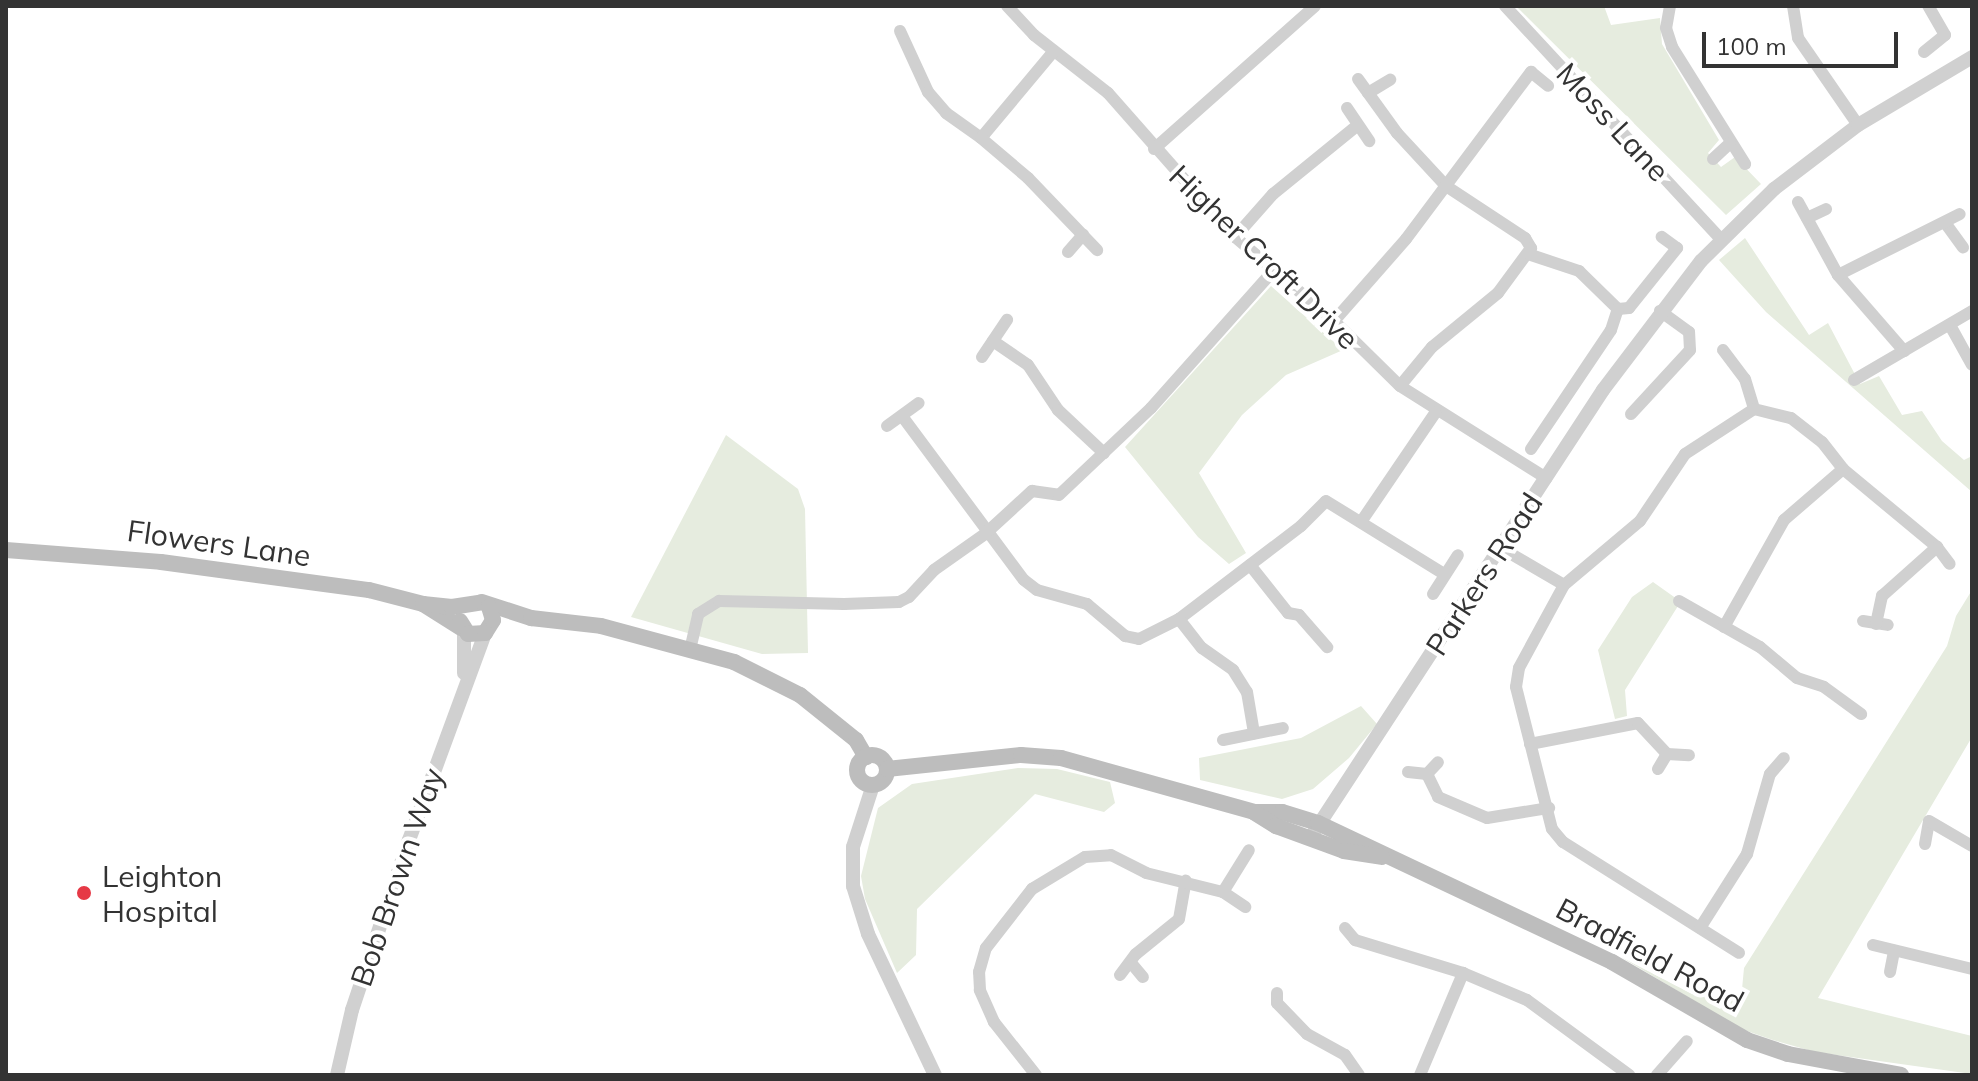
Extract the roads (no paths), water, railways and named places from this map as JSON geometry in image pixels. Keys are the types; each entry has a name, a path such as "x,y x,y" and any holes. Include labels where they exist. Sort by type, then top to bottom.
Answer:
{"main road":[{"name":"Flowers Lane","path":"6,550 161,562 369,590 423,604 466,605"},
{"path":"531,618 486,632 463,630 466,605 478,602 531,618 601,626 734,662 800,695 856,740 866,757"},
{"name":"Flowers Lane","path":"423,604 463,630"},
{"path":"486,632 493,620 489,607"},
{"name":"Bradfield Road","path":"887,769 1021,755 1061,758 1254,812 1314,831 1353,854 1382,857 1612,962 1747,1040 1788,1054 1901,1075"},
{"path":"866,757 881,758 887,769 883,780 873,785 858,772 866,757"}],"street":[{"name":"Higher Croft Drive","path":"1007,6 1053,52 1108,93 1154,149 1235,237 1334,321 1400,386 1435,413 1546,478"},
{"path":"1154,149 1315,6"},
{"name":"Moss Lane","path":"1505,6 1721,239"},
{"path":"1670,6 1666,28 1672,47 1745,164"},
{"path":"1793,6 1798,38 1858,125"},
{"path":"1924,52 1945,35 1928,6"},
{"path":"900,31 928,92 946,113 981,138 1097,250"},
{"path":"981,138 1053,52"},
{"name":"Parkers Road","path":"1314,831 1660,311 1721,239 1774,189 1858,125 1972,57"},
{"path":"1334,321 1446,186 1531,72 1548,86"},
{"path":"1358,79 1446,186 1525,238 1531,251 1579,271 1618,309 1629,308 1677,248 1662,237"},
{"path":"1368,93 1390,80"},
{"path":"1347,108 1369,141"},
{"path":"1235,237 1273,194 1358,125"},
{"path":"1713,159 1730,143"},
{"path":"1798,202 1838,275 1904,351"},
{"path":"1807,218 1826,209"},
{"path":"1838,275 1946,224 1960,214"},
{"path":"1946,224 1963,247"},
{"path":"1068,252 1083,235"},
{"path":"1400,386 1432,347 1482,310 1531,251"},
{"path":"1371,253 1382,262"},
{"path":"690,650 698,614 707,605 899,602 985,534 1032,491 1059,495 1104,453 1273,271"},
{"path":"1531,449 1611,330 1618,309"},
{"path":"1631,414 1690,350 1689,332 1660,311"},
{"path":"1854,380 1951,327 1972,311"},
{"path":"982,357 1007,320"},
{"path":"1951,327 1972,365"},
{"path":"993,341 1028,365 1058,410 1104,453"},
{"path":"1723,350 1745,379 1754,409"},
{"path":"887,426 919,403"},
{"path":"1739,953 1563,842 1552,829 1516,687 1519,668 1564,585 1640,521 1685,454 1754,409 1791,418 1822,442 1843,469 1937,547 1950,564"},
{"path":"1361,522 1435,413"},
{"path":"902,416 985,534 1037,590 1087,604 1125,636 1139,639 1179,619 1326,501 1444,574"},
{"path":"1724,627 1784,520 1843,469"},
{"path":"1876,624 1882,596 1937,547"},
{"path":"1501,548 1564,585"},
{"path":"1433,594 1458,555"},
{"path":"1250,565 1288,613 1299,615 1327,647"},
{"path":"1679,601 1861,714"},
{"path":"1179,619 1202,648 1233,670 1247,692 1254,733"},
{"name":"Bob Brown Way","path":"463,630 463,681"},
{"name":"Bob Brown Way","path":"337,1075 352,1010 463,681 486,632"},
{"path":"1530,744 1638,723 1667,754 1689,755"},
{"path":"1223,740 1283,728"},
{"path":"1658,769 1667,754"},
{"path":"1700,928 1747,854 1770,774 1784,758"},
{"path":"1427,774 1438,762"},
{"path":"1408,772 1427,774"},
{"path":"1427,774 1438,797 1487,818 1549,808"},
{"path":"873,785 853,847 853,886 868,934 935,1075"},
{"path":"1925,844 1929,821 1972,846"},
{"path":"1223,892 1249,850"},
{"path":"1036,1075 1004,1040 980,990 986,948 1026,895 1065,867 1099,854 1146,873 1223,892 1245,907"},
{"path":"1120,975 1132,964 1136,954 1179,919 1186,881"},
{"path":"1345,928 1355,940 1496,982 1527,1000 1629,1075"},
{"path":"1348,952 1355,940"},
{"path":"1873,945 1972,969"},
{"path":"1890,972 1894,952"},
{"path":"1132,964 1143,977"},
{"path":"1423,1074 1463,973"},
{"path":"1274,1002 1307,1034 1345,1055 1359,1075"},
{"path":"1657,1075 1687,1041"}],"place":[{"name":"Leighton Hospital","path":"84,893"}]}
